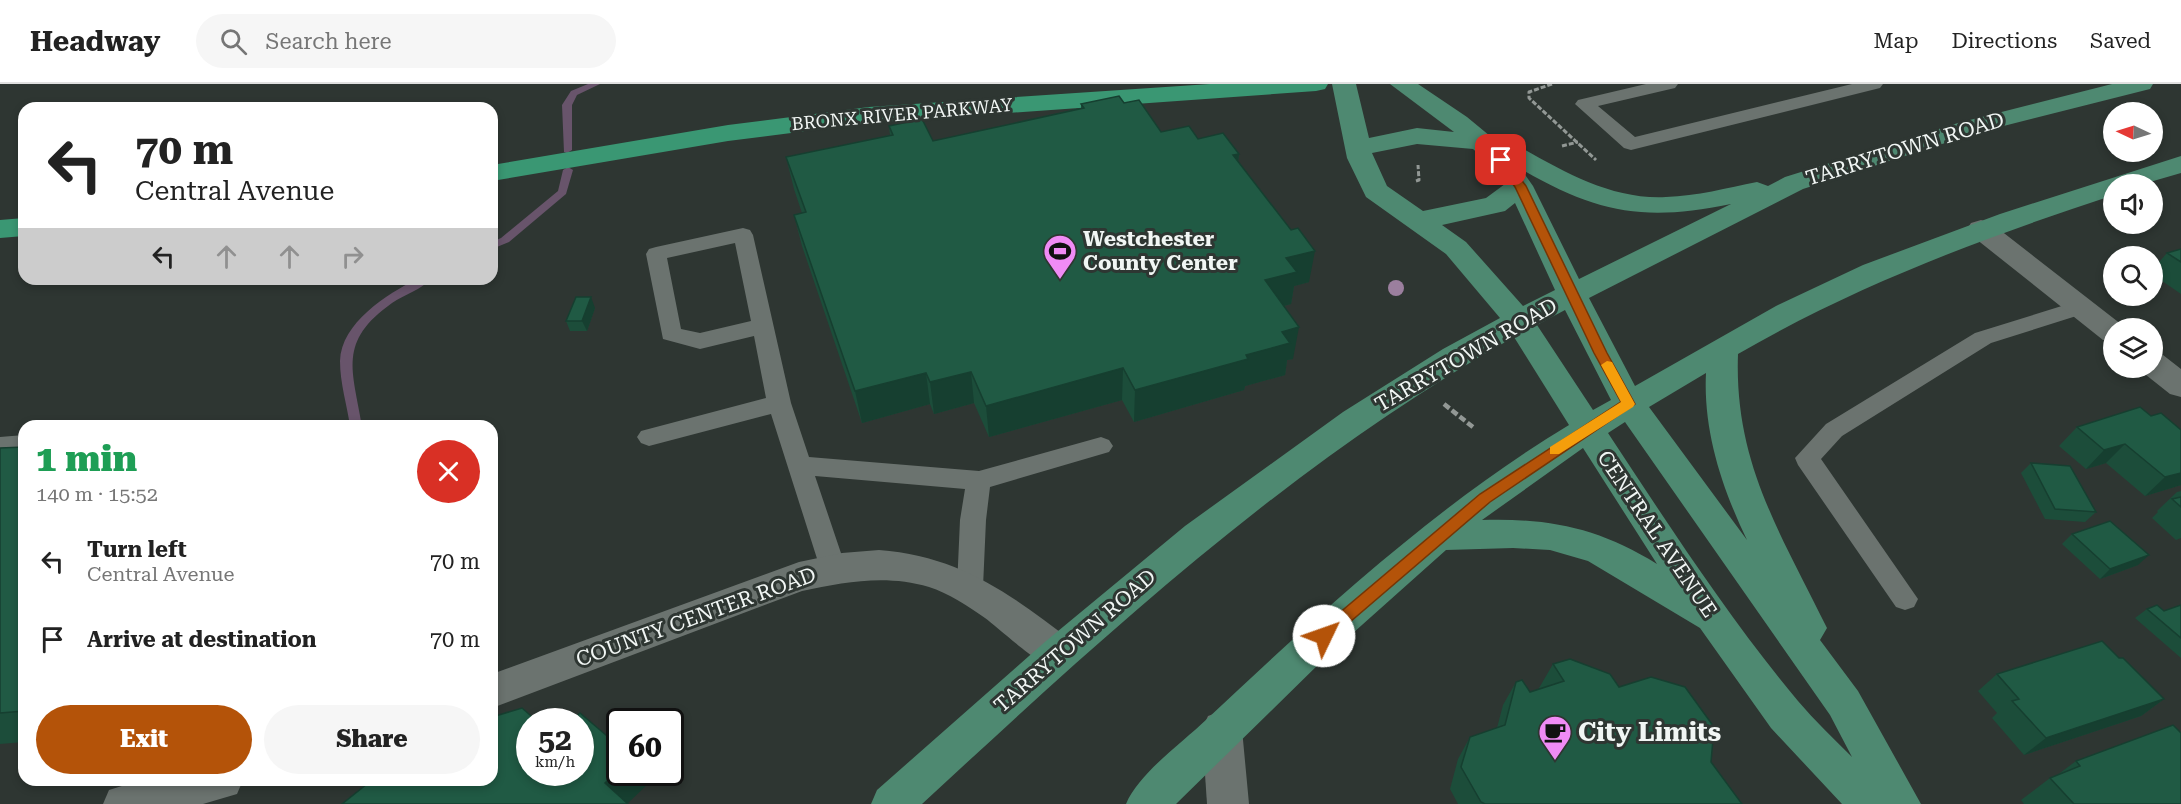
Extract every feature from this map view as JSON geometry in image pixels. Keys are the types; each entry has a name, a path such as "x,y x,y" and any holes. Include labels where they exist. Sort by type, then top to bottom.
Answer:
{"highway":[{"name":"BRONX RIVER PARKWAY","path":"498,172 728,133 869,114 1316,84"},
{"path":"0,229 18,228"}],"main road":[{"name":"CENTRAL AVENUE","path":"1344,84 1364,170 1376,191 1438,234 1472,264 1519,321 1587,429 1717,623 1785,715 1870,804"},
{"path":"1402,84 1458,122 1572,186 1590,194 1627,204 1678,205 1794,183"},
{"name":"TARRYTOWN ROAD","path":"892,804 1059,653 1197,536 1287,469 1415,381 1519,321 1794,183 1967,128 2141,84"},
{"path":"1458,122 1501,160 1520,186 1629,404 1844,703"},
{"path":"1358,148 1417,136 1480,142"},
{"path":"2150,174 2181,164"},
{"path":"1419,221 1495,205 1520,186"},
{"path":"1147,804 1222,729 1439,536 1485,498 1587,429 1723,348 1841,287 1981,229 2103,189"},
{"path":"1723,348 1720,378 1722,411 1734,466 1756,520 1844,703 1900,804"},
{"path":"1439,536 1541,535 1586,544 1632,567 1717,623"}],"street":[{"path":"1981,229 2103,324"},
{"path":"2163,372 2181,386"},
{"name":"COUNTY CENTER ROAD","path":"498,689 799,577 833,568 868,563 905,566 948,576 970,587 1059,653"},
{"path":"1222,729 1228,804"},
{"path":"124,804 198,786"}],"lane":[{"path":"1669,84 1584,104 1631,144 1874,84"},
{"path":"763,327 700,341 671,334 656,254 743,235 763,327 779,403 833,568"},
{"path":"1905,599 1807,458 1834,430 1983,338 2081,307"},
{"path":"649,437 779,403"},
{"path":"0,446 18,444"},
{"path":"799,465 979,481 1101,446"},
{"path":"970,587 973,520 979,481"}],"path":[{"path":"1441,401 1474,428"}],"building":[{"name":"Westchester County Center","path":"1119,96 1124,103 1139,100 1161,132 1189,126 1198,139 1223,133 1239,154 1233,155 1291,230 1298,228 1315,251 1286,258 1297,272 1265,280 1299,327 1282,332 1290,343 1246,355 1248,359 1135,390 1123,368 986,406 971,372 930,382 926,373 855,391 794,215 806,212 786,157 893,135 889,126 922,119 933,141 1084,108 1081,104"},
{"path":"2181,249 2181,262 2167,253"},
{"path":"576,297 591,297 582,321 566,321"},
{"path":"2140,407 2151,416 2161,413 2181,430 2181,473 2165,477 2125,444 2104,450 2077,427"},
{"path":"18,447 18,712 0,713 0,448"},
{"path":"2031,463 2070,466 2096,512 2055,509"},
{"path":"2181,497 2181,507 2172,499"},
{"path":"2110,521 2149,555 2110,569 2072,534"},
{"path":"2157,605 2164,611 2181,605 2181,638 2147,609"},
{"path":"2102,641 2119,658 2123,658 2164,699 2046,738 2012,701 2019,699 1997,674"},
{"path":"1570,659 1610,674 1619,687 1651,677 1685,687 1714,727 1711,762 1742,804 1485,804 1481,802 1461,767 1470,737 1505,725 1516,682 1522,680 1530,692 1564,681 1553,664"},
{"path":"516,710 516,786 594,786 594,725 606,735 606,786 628,804 342,804 364,786 498,786 498,715"},
{"path":"2173,725 2181,733 2181,804 2074,804 2050,778 2080,766 2076,761"}],"waterway":[{"path":"567,150 567,105 574,93 596,84"},
{"path":"498,243 563,192 568,170"},
{"path":"355,420 346,363 350,343 366,319 377,309 414,285"}],"slow traffic":[{"path":"1554,451 1629,404 1607,365"}],"place":[{"name":"Westchester County Center","path":"1060,280"},
{"name":"City Limits","path":"1555,761"}],"route":[{"path":"1324,636 1485,498 1587,429 1629,404 1600,353 1520,186 1501,160"}]}
